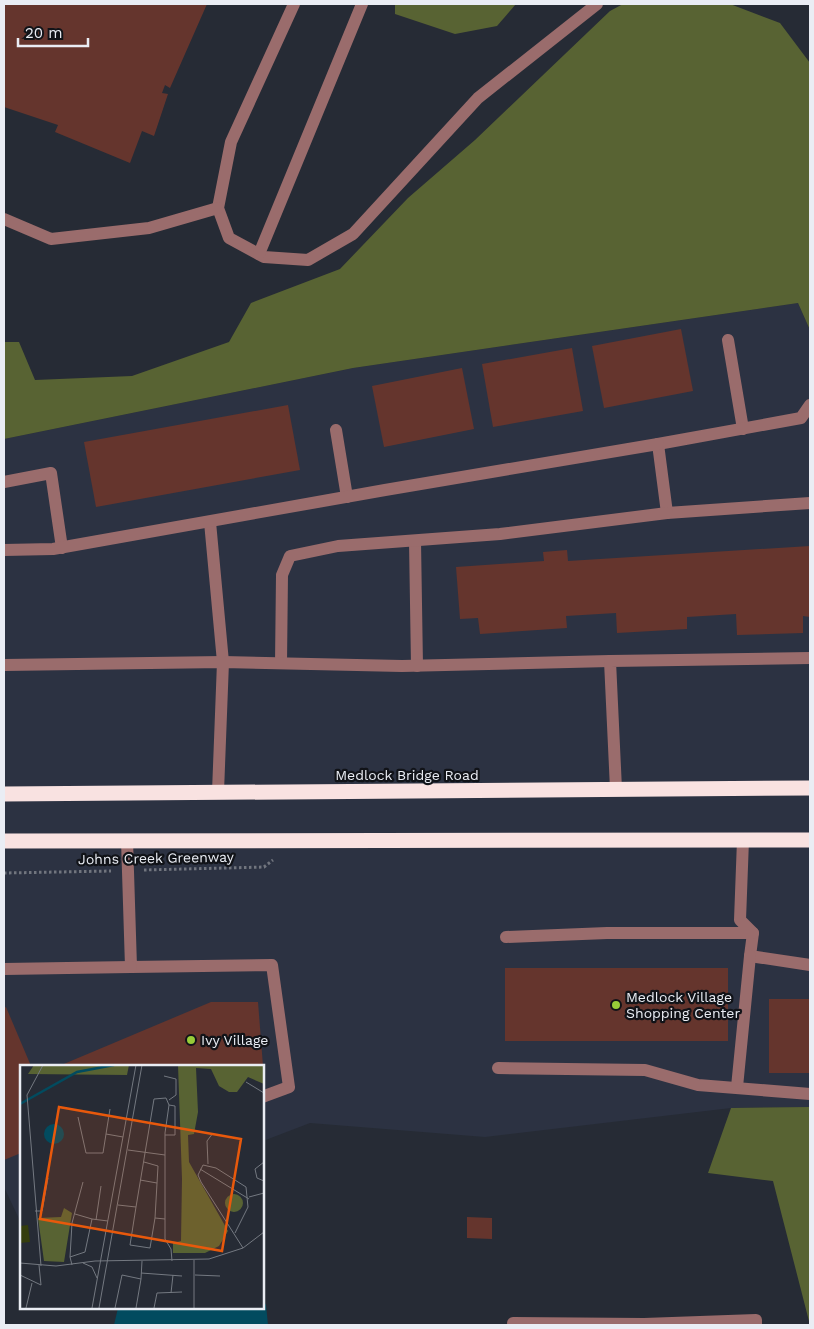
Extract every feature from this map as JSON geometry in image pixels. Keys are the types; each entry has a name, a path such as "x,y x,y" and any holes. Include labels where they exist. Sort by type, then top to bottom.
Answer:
{"highway":[{"name":"Medlock Bridge Road","path":"4,794 810,788"},
{"path":"4,841 810,840"}],"lane":[{"path":"294,4 231,142 218,208 229,238 264,256 308,260 353,234 478,98 597,4"},
{"path":"259,254 362,4"},
{"path":"4,219 51,239 149,228 218,208"},
{"path":"728,340 743,429"},
{"path":"4,550 62,548 743,429 801,418 810,405"},
{"path":"336,430 347,497"},
{"path":"658,444 667,513"},
{"path":"4,482 51,473 62,548"},
{"path":"281,663 282,575 290,556 338,546 500,534 667,513 810,503"},
{"path":"210,522 223,662 218,792"},
{"path":"415,541 417,666"},
{"path":"4,665 223,662 417,666 810,658"},
{"path":"610,661 616,789"},
{"path":"128,840 131,967"},
{"path":"737,1087 752,933 740,920 743,840"},
{"path":"506,937 607,933 752,933"},
{"path":"750,956 810,966"},
{"path":"4,969 272,965 289,1087 264,1096"},
{"path":"498,1068 645,1070 698,1085 810,1094"},
{"path":"514,1323 644,1324 756,1320 756,1325"}],"path":[{"name":"Johns Creek Greenway","path":"4,873 264,867 299,840"}],"shaded area":[{"path":"798,303 810,330 810,1107 731,1108 485,1137 310,1123 264,1141 264,1065 20,1065 20,1221 4,1187 4,439 353,368"}],"green space":[{"path":"395,4 516,4 497,26 455,34 395,14"},
{"path":"623,4 730,4 780,23 810,63 810,330 798,303 353,368 4,439 4,342 19,342 35,380 132,376 229,342 251,303 340,269 408,198 475,140 610,11"},
{"path":"810,1107 810,1325 773,1181 708,1173 731,1108"}],"water":[{"path":"264,1302 268,1325 114,1325 118,1309 264,1309"}],"building":[{"path":"4,4 207,4 170,88 165,85 162,93 168,94 154,136 142,131 130,163 55,132 58,125 4,107"},
{"path":"681,329 693,391 604,408 592,346"},
{"path":"572,348 583,411 493,427 482,364"},
{"path":"462,368 474,429 384,447 372,386"},
{"path":"288,405 300,470 96,507 84,442"},
{"path":"810,546 810,617 803,616 803,633 737,635 736,614 687,617 687,629 617,633 616,613 566,616 567,628 480,634 478,618 460,619 456,567 544,561 543,552 567,550 568,561"},
{"name":"Medlock Village Shopping Center","path":"505,968 728,968 728,1041 505,1041"},
{"path":"769,999 810,999 810,1073 769,1073"},
{"name":"Ivy Village","path":"211,1002 258,1002 263,1065 61,1065"},
{"path":"6,1007 31,1065 20,1065 20,1153 4,1160 4,1008"},
{"path":"467,1217 492,1218 492,1239 467,1238"}],"place":[{"name":"Medlock Village Shopping Center","path":"616,1005"},
{"name":"Ivy Village","path":"191,1040"}]}
